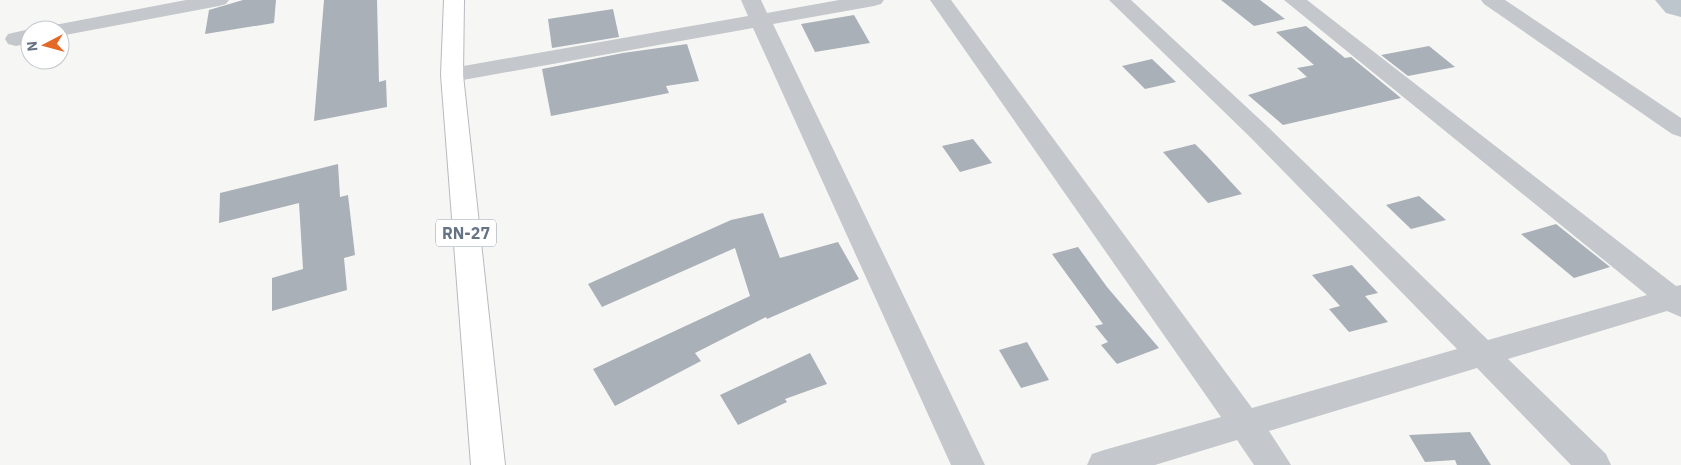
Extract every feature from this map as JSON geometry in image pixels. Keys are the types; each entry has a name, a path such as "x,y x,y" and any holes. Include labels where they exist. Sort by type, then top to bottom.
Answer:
{"main road":[{"name":"RN-27","path":"454,0 452,76 488,465"}],"street":[{"path":"70,28 219,0"},
{"path":"452,76 755,10 874,0"},
{"path":"940,0 1274,465"},
{"path":"1119,0 1266,139 1594,465"},
{"path":"1294,0 1678,300"},
{"path":"1491,0 1681,129"},
{"path":"755,10 968,465"},
{"path":"1104,465 1483,354 1678,300"}],"building":[{"path":"243,0 276,0 274,23 205,34 209,10"},
{"path":"324,0 377,0 379,82 386,80 387,107 314,121"},
{"path":"1221,0 1260,0 1285,19 1254,26"},
{"path":"613,9 619,37 552,48 548,19"},
{"path":"854,15 870,43 815,52 801,24"},
{"path":"1306,26 1345,58 1351,57 1401,98 1283,125 1248,95 1307,77 1297,68 1314,65 1276,32"},
{"path":"687,44 699,81 666,86 669,93 551,116 542,69 623,53"},
{"path":"1429,46 1455,67 1408,76 1381,55"},
{"path":"1152,59 1176,82 1145,89 1122,66"},
{"path":"973,139 992,163 960,172 942,146"},
{"path":"1195,144 1242,194 1208,203 1163,152"},
{"path":"338,164 340,197 348,195 355,255 344,258 347,290 272,311 272,278 303,269 299,203 219,223 220,193"},
{"path":"1419,196 1446,220 1411,229 1386,205"},
{"path":"763,213 780,258 838,242 859,279 767,319 766,317 695,353 701,361 615,406 593,369 750,296 735,248 602,307 588,284 731,220"},
{"path":"1556,224 1610,267 1574,278 1521,234"},
{"path":"1078,247 1107,287 1159,348 1117,364 1101,345 1108,342 1095,326 1103,324 1052,254"},
{"path":"1352,265 1378,293 1365,296 1388,322 1349,332 1329,309 1340,306 1312,275"},
{"path":"1027,342 1049,380 1021,388 999,350"},
{"path":"810,353 827,384 785,399 787,402 738,425 720,395"},
{"path":"1470,432 1491,465 1457,465 1455,460 1425,462 1409,435"}],"waterway":[{"path":"1676,0 1681,4"}]}
